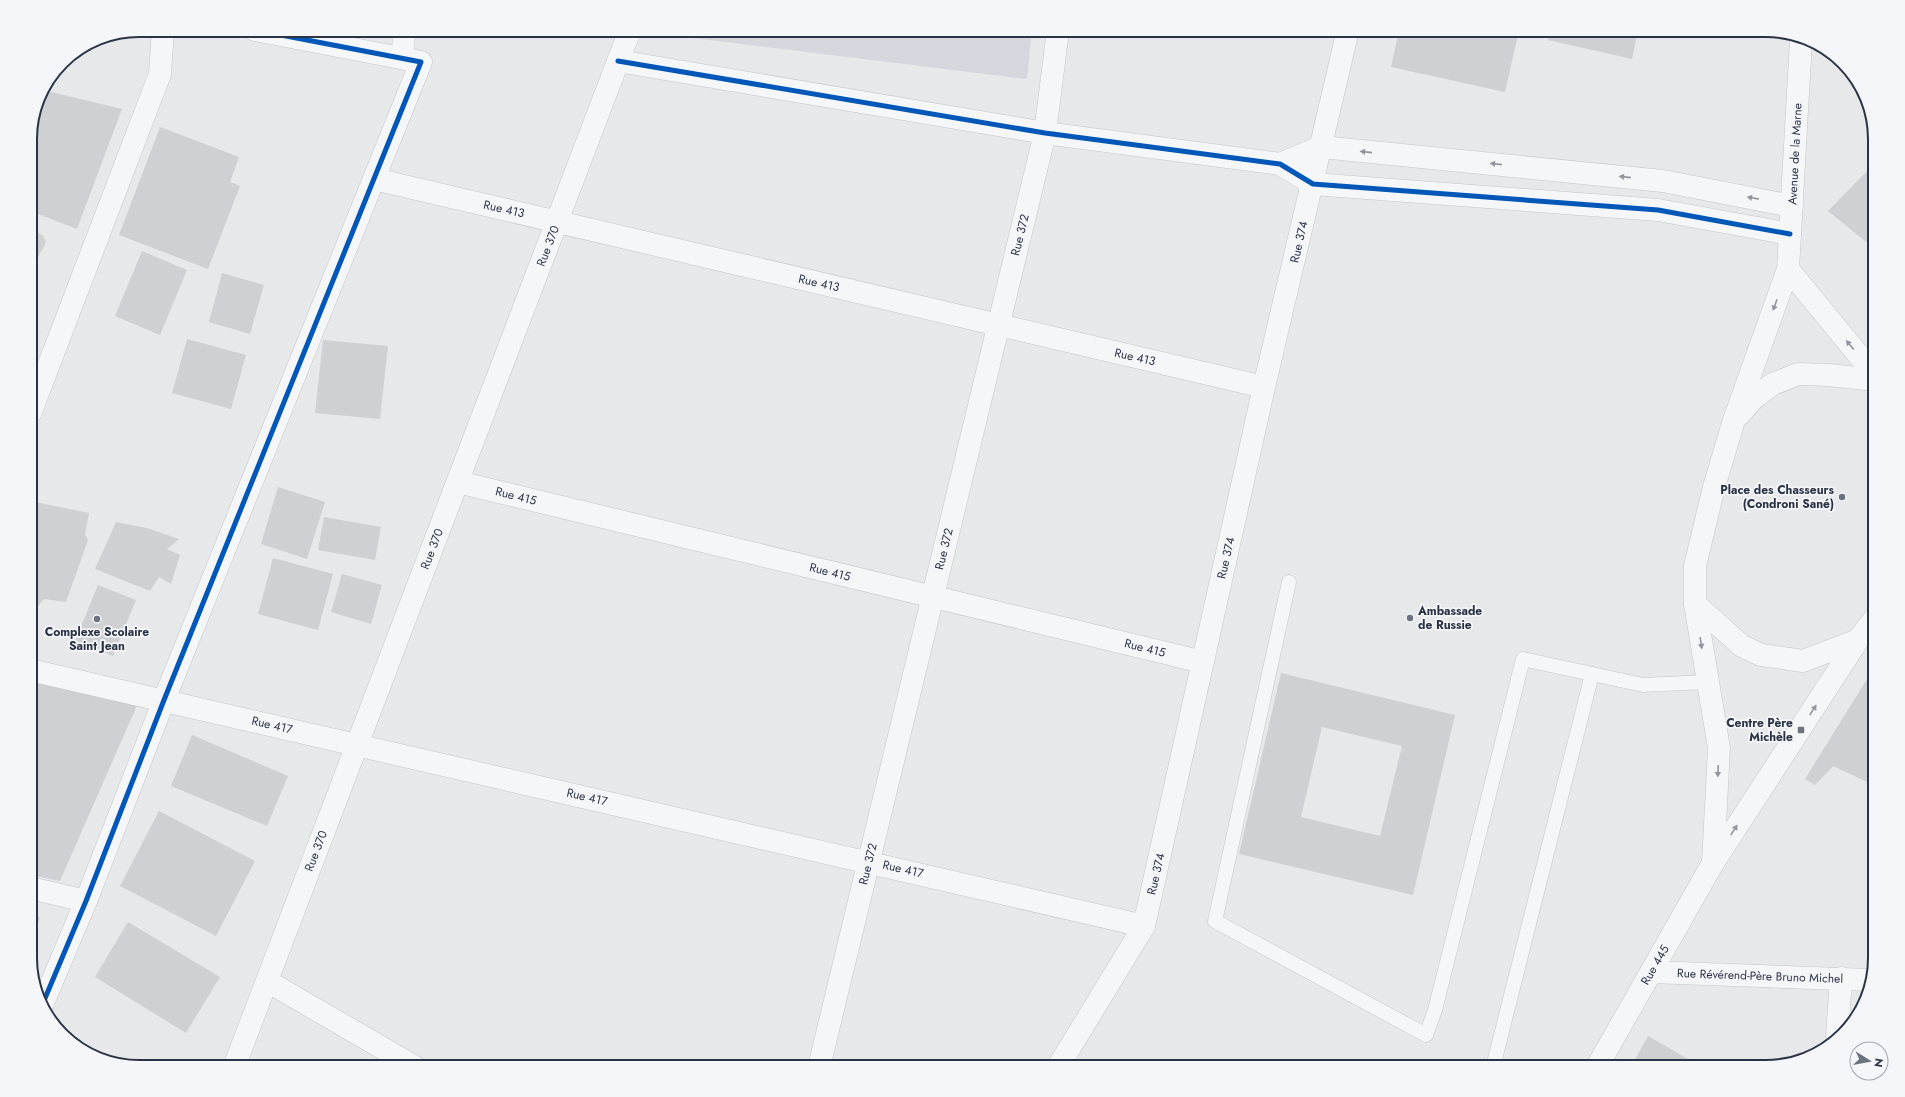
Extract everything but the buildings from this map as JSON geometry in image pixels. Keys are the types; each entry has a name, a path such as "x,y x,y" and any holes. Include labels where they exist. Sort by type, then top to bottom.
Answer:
{"street":[{"path":"37,396 160,74 163,37"},
{"path":"46,998 86,901 164,700 421,62 292,37"},
{"path":"403,58 404,37"},
{"name":"Rue 370","path":"237,1060 627,37"},
{"name":"Rue 372","path":"821,1060 1045,133 1057,37"},
{"name":"Rue 374","path":"1062,1060 1144,926 1264,387 1346,37"},
{"name":"Avenue de la Marne","path":"1713,863 1719,748 1695,604 1695,566 1714,487 1734,420 1788,268 1801,43"},
{"path":"618,61 1045,133 1280,164 1313,184 1658,210 1790,234"},
{"path":"1280,164 1321,147 1664,181 1792,206"},
{"name":"Rue 413","path":"374,179 1264,387"},
{"path":"1788,268 1868,366"},
{"path":"1734,420 1755,397 1773,384 1798,374 1829,375 1868,379"},
{"name":"Rue 415","path":"458,482 1203,662"},
{"path":"1695,604 1742,646 1762,655 1803,661 1858,640"},
{"name":"Rue 445","path":"1601,1060 1713,863 1858,640 1868,627"},
{"name":"Rue 417","path":"37,672 868,861 1144,926"},
{"path":"37,890 86,901"},
{"name":"Rue Révérend-Père Bruno Michel","path":"1651,972 1866,980"},
{"path":"1837,1031 1841,978"},
{"path":"267,981 403,1060"}],"lane":[{"path":"1289,582 1215,921 1426,1035 1435,1010 1523,659 1643,685 1708,682"},
{"path":"1495,1060 1592,674"}],"shaded area":[{"path":"684,37 1031,37 1027,79"}],"cycle path":[{"path":"45,998 86,901 164,700 421,62 291,37"},
{"path":"618,61 1045,133 1280,164 1313,184 1658,210 1790,234"}],"place":[{"name":"Place des Chasseurs (Condroni Sané)","path":"1842,497"},
{"name":"Ambassade de Russie","path":"1410,618"},
{"name":"Complexe Scolaire Saint Jean","path":"97,619"},
{"name":"Centre Père Michèle","path":"1801,730"}]}
